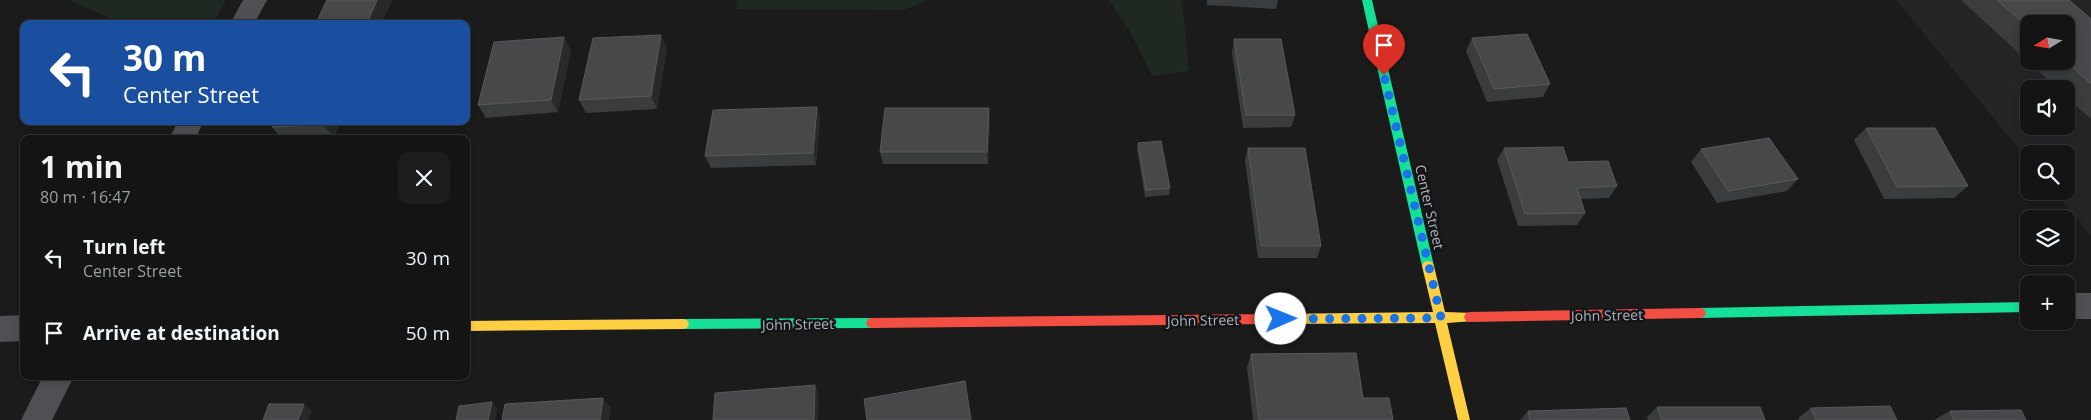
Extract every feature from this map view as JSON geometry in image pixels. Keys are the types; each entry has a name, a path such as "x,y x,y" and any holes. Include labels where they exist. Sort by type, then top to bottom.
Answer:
{"street":[{"path":"244,20 254,0"},
{"name":"Center Street","path":"1367,0 1464,420"},
{"path":"2075,306 2091,306"},
{"name":"John Street","path":"470,326 1441,318 2020,307"},
{"path":"0,329 20,328"},
{"path":"36,420 57,380"}],"shaded area":[{"path":"68,0 226,0 215,20 115,20"},
{"path":"738,0 927,0 904,10 736,9"},
{"path":"1109,0 1182,0 1189,71 1152,76 1129,30"},
{"path":"1896,0 2091,0 2091,236 2075,217 2075,210 2070,210 2061,200 2075,200 2075,145 2020,145 2020,150"}],"building":[{"path":"327,0 377,0 368,20 317,20"},
{"path":"1997,0 2069,0 2091,19 2091,84 2075,69 2075,15 2020,15 2020,20"},
{"path":"1527,34 1550,84 1494,89 1472,38"},
{"path":"661,35 651,96 579,100 593,38"},
{"path":"564,37 551,100 478,105 494,42"},
{"path":"1234,39 1281,39 1295,115 1246,115"},
{"path":"817,107 813,153 705,156 713,110"},
{"path":"885,108 989,108 987,152 880,152"},
{"path":"273,125 323,125 272,127"},
{"path":"1866,128 1935,128 1968,186 1897,187"},
{"path":"1769,138 1798,179 1728,191 1701,149"},
{"path":"1161,141 1170,188 1146,190 1138,143"},
{"path":"1563,147 1568,162 1608,161 1617,186 1577,188 1585,213 1525,214 1504,148"},
{"path":"1248,148 1305,148 1321,246 1261,246"},
{"path":"1356,353 1363,398 1389,398 1393,420 1259,420 1251,354"},
{"path":"965,381 971,420 867,420 864,399"},
{"path":"815,385 814,420 713,420 715,393"},
{"path":"603,398 600,420 502,420 505,404"},
{"path":"492,402 488,420 456,420 459,406"},
{"path":"269,404 304,404 298,420 263,420"},
{"path":"1890,406 1897,420 1816,420 1811,408"},
{"path":"1657,407 1760,407 1765,420 1662,420"},
{"path":"1626,408 1630,420 1530,420 1528,411"},
{"path":"2021,410 2026,420 1954,420 1950,411"}],"traffic: fast":[{"path":"1367,0 1428,266"},
{"path":"1700,313 2020,307"},
{"path":"683,324 872,323"}],"traffic: slow":[{"path":"1428,266 1464,420"},
{"path":"1275,319 1470,317"},
{"path":"470,326 683,324"}],"traffic: jam":[{"path":"1470,317 1700,313"},
{"path":"872,323 1275,319"}],"route":[{"path":"1281,319 1441,318 1384,75"}]}
